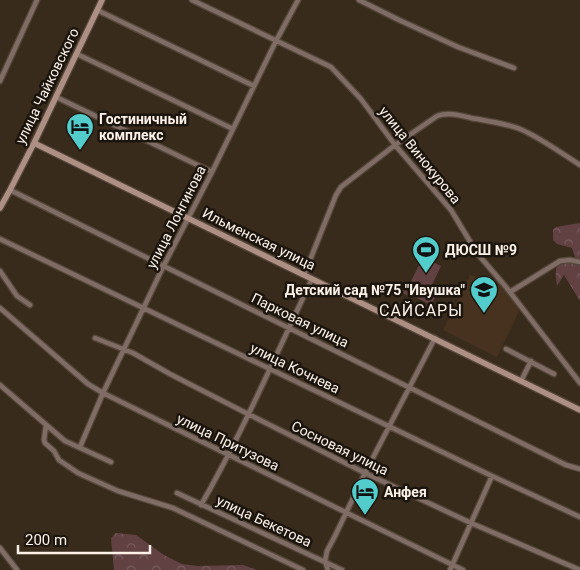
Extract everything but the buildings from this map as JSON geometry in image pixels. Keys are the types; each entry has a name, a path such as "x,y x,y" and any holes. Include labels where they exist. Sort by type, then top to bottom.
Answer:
{"main road":[{"name":"улица Чайковского","path":"0,208 34,143 102,0"},
{"name":"Ильменская улица","path":"34,143 580,410"}],"street":[{"path":"0,81 37,0"},
{"name":"улица Винокурова","path":"192,0 331,67 360,99 451,210 477,253 510,292 580,383"},
{"name":"улица Лонгинова","path":"80,448 103,393 164,265 298,0"},
{"path":"360,0 458,48 514,68"},
{"path":"97,10 254,86"},
{"path":"77,54 233,129"},
{"path":"56,97 212,172"},
{"path":"304,275 336,194 342,187 396,145 437,116 445,113 504,124 520,129 580,165"},
{"name":"Парковая улица","path":"10,190 566,465 580,469"},
{"name":"улица Кочнева","path":"0,240 580,517"},
{"path":"510,292 560,260 580,262"},
{"path":"0,271 16,296 30,305"},
{"path":"201,504 248,414 312,279"},
{"name":"улица Притузова","path":"0,308 87,383 103,393 347,513 451,567 463,570"},
{"name":"Сосновая улица","path":"95,338 133,353 170,374 365,473 471,523 580,570"},
{"path":"328,570 325,561 327,551 434,338"},
{"path":"506,349 554,374"},
{"path":"521,381 530,362"},
{"path":"0,385 65,441 111,462"},
{"path":"46,425 45,443 54,451 59,460 78,473 118,491 172,508 303,570"},
{"path":"451,567 492,476"},
{"name":"улица Бекетова","path":"177,493 342,570"},
{"path":"0,548 17,570"}],"shaded area":[{"name":"Детский сад №75 \"Ивушка\"","path":"470,275 492,282 495,279 520,308 497,357 443,330"}],"green space":[{"path":"580,223 580,301 564,275 557,286 557,267 575,257 572,248 557,244 553,240 553,230 556,227"},
{"name":"ДЮСШ №9","path":"423,257 441,266 428,293 435,297 431,305 401,292 406,281 410,283"},
{"path":"116,533 136,535 164,555 182,564 198,566 243,565 257,570 114,570 111,538"}],"place":[{"name":"Гостиничный комплекс","path":"80,151"},
{"name":"ДЮСШ №9","path":"426,274"},
{"name":"Детский сад №75 \"Ивушка\"","path":"484,314"},
{"name":"Анфея","path":"365,516"}],"district":[{"name":"САЙСАРЫ","path":"421,310"}]}
